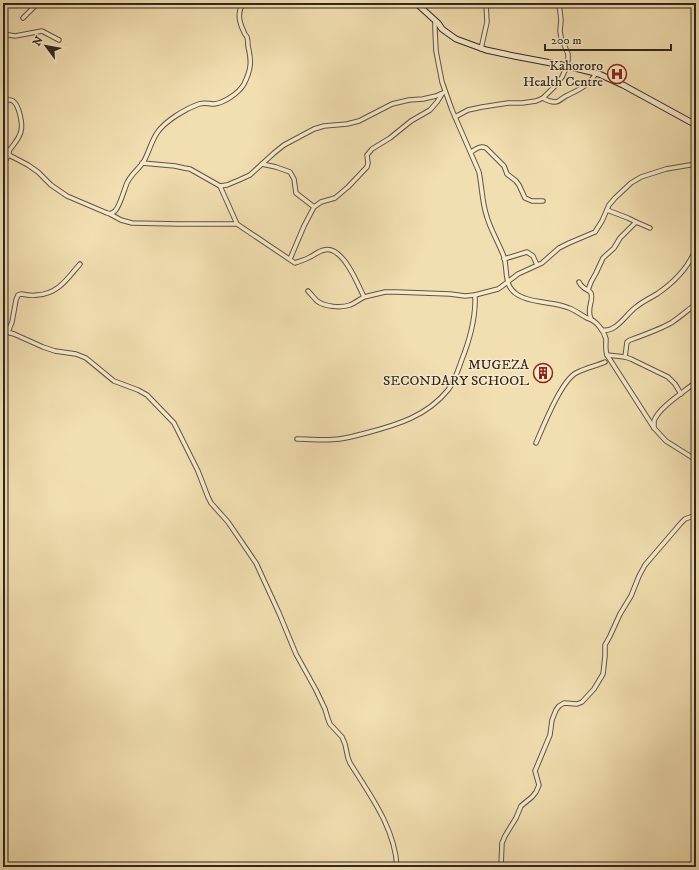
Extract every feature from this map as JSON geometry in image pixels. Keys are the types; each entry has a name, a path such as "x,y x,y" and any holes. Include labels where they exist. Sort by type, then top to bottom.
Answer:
{"street":[{"path":"23,18 38,3"},
{"path":"110,214 116,209 128,182 133,173 142,163 156,134 166,124 184,111 207,102 213,104 219,103 229,98 236,94 243,85 251,62 247,37 239,20 240,7 243,3"},
{"path":"416,3 442,29 456,39 481,49 596,73 618,82 696,125"},
{"path":"481,49 487,22 486,3"},
{"path":"455,117 468,110 482,107 536,101 543,98 555,86 562,77 568,60 568,54 561,38 559,3"},
{"path":"435,21 436,50 443,93 479,172 483,204 487,218 501,248 509,286 517,295 523,298 568,308 591,319 598,325 605,335 605,351 607,355 654,428 666,441 694,460 696,472"},
{"path":"3,34 15,36 42,31 59,40"},
{"path":"543,98 555,102 560,101 564,97 580,90 592,80 596,73"},
{"path":"220,186 227,185 250,175 284,145 314,129 324,126 353,123 392,104 409,100 423,100 443,93"},
{"path":"290,260 304,226 314,207 321,202 336,198 344,191 367,167 367,155 372,149 390,138 411,121 426,113 437,102 443,93"},
{"path":"3,100 11,100 18,107 22,128 3,164"},
{"path":"3,147 9,153 38,172 51,185 66,196 121,220 132,223 237,224"},
{"path":"471,152 480,147 486,148 504,166 507,174 516,181 525,198 532,201 543,201"},
{"path":"142,163 190,169 220,186 237,224 295,263 324,250 333,251 348,264 364,297"},
{"path":"262,164 290,172 294,179 296,193 314,207"},
{"path":"308,291 317,301 332,306 340,306 350,305 364,297 385,292 450,294 465,296 498,289 518,274 542,263 559,248 569,242 595,232 609,205 616,196 631,183 641,177 666,169 696,164"},
{"path":"607,210 650,228"},
{"path":"588,290 603,258 614,248 620,238 636,222"},
{"path":"602,330 606,331 615,326 635,308 670,284 686,267 696,248"},
{"path":"504,259 527,252 533,256 537,265"},
{"path":"8,332 12,322 18,295 36,295 51,292 58,288 80,264"},
{"path":"579,282 591,294 592,298 589,311 591,319"},
{"path":"297,439 340,439 406,421 419,415 440,399 449,390 467,347 475,315 475,295"},
{"path":"625,357 627,342 653,332 670,323 696,304"},
{"path":"3,331 55,351 76,354 86,358 114,381 147,395 174,423 200,476 208,497 228,522 256,563 296,654 325,708 330,724 342,737 350,763 369,793 388,829 395,852 397,867"},
{"path":"607,355 625,357 641,363 668,377 676,384 681,394"},
{"path":"536,443 551,409 571,376 576,372 605,362"},
{"path":"654,428 654,421 661,411 696,382"},
{"path":"502,867 502,843 505,836 516,818 521,806 532,797 539,785 535,771 550,735 552,720 556,710 564,703 577,704 582,702 594,689 603,674 605,645 631,596 645,564 685,519 696,515"}],"place":[{"name":"Kahororo Health Centre","path":"617,74"},
{"name":"MUGEZA SECONDARY SCHOOL","path":"543,373"}]}
